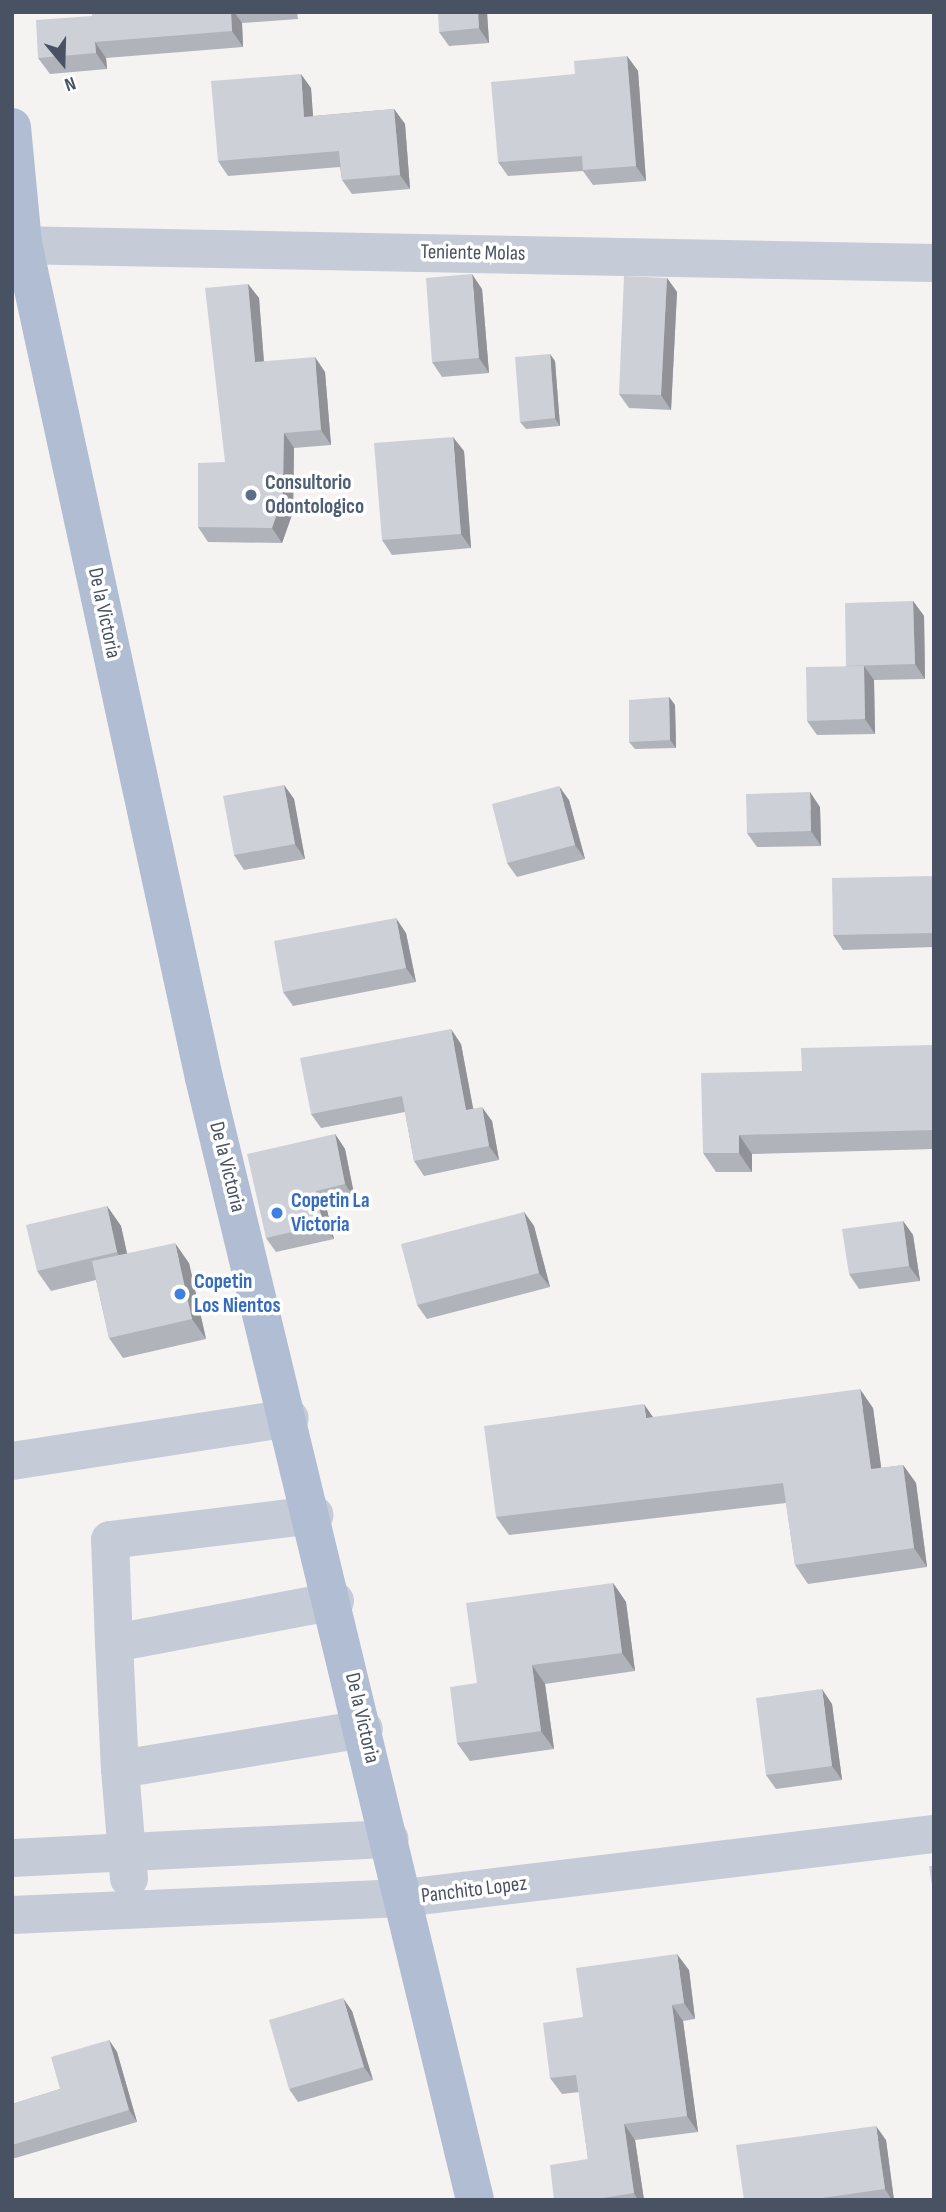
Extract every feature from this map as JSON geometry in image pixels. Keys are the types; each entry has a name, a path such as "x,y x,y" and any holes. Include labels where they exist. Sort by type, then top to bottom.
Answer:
{"main road":[{"name":"De la Victoria","path":"12,127 18,244 204,1077 335,1601 475,2200"}],"street":[{"name":"Teniente Molas","path":"18,244 934,263"},
{"path":"12,1461 290,1418"},
{"path":"131,1910 120,1769 110,1540 314,1515"},
{"path":"114,1643 335,1601"},
{"path":"120,1769 364,1729"},
{"name":"Panchito Lopez","path":"12,1915 404,1898 934,1834"},
{"path":"12,1858 390,1839"}],"building":[{"path":"92,12 231,12 232,31 95,42 96,53 38,58 36,20 92,16"},
{"path":"438,12 478,12 479,28 439,32"},
{"path":"627,56 636,166 583,170 582,156 498,162 491,82 575,74 574,61"},
{"path":"301,74 304,117 394,109 400,175 342,180 339,151 218,161 211,81"},
{"path":"472,274 479,358 432,362 426,278"},
{"path":"624,276 667,278 661,395 619,394"},
{"path":"248,284 255,362 315,357 321,430 284,433 283,497 272,528 198,527 198,463 225,462 205,288"},
{"path":"550,354 555,418 520,422 515,357"},
{"path":"453,437 461,534 382,540 374,443"},
{"path":"913,601 915,664 846,666 845,603"},
{"path":"864,666 865,719 807,721 806,667"},
{"path":"669,697 670,740 629,742 629,700"},
{"path":"284,785 295,844 234,855 223,796"},
{"path":"559,786 575,845 507,863 492,804"},
{"path":"810,792 811,831 747,833 746,794"},
{"path":"934,876 934,933 833,935 832,878"},
{"path":"396,918 406,968 283,992 274,941"},
{"path":"451,1029 466,1110 482,1107 489,1146 414,1161 402,1096 311,1114 300,1058"},
{"path":"934,1045 934,1130 739,1135 739,1153 703,1153 701,1073 802,1071 801,1048"},
{"path":"335,1134 345,1184 316,1191 323,1225 266,1238 247,1154"},
{"path":"107,1206 117,1252 37,1271 26,1225"},
{"path":"524,1212 539,1273 417,1305 401,1244"},
{"path":"903,1221 909,1266 849,1274 842,1229"},
{"path":"175,1243 192,1319 109,1338 92,1261"},
{"path":"860,1389 871,1469 903,1465 914,1548 795,1565 783,1483 496,1517 484,1426 644,1404 646,1418"},
{"path":"613,1583 622,1653 532,1665 541,1731 457,1743 450,1687 477,1683 466,1603"},
{"path":"822,1689 832,1766 766,1775 756,1698"},
{"path":"929,1866 934,1866 934,1898"},
{"path":"677,1954 684,2003 672,2005 687,2116 624,2124 634,2193 591,2200 554,2200 550,2165 588,2159 576,2075 550,2078 543,2023 583,2017 576,1968"},
{"path":"343,1998 364,2067 289,2089 269,2020"},
{"path":"109,2040 129,2110 12,2145 12,2104 60,2089 51,2057"},
{"path":"876,2126 885,2189 808,2200 744,2200 736,2145"}],"place":[{"name":"Consultorio Odontologico","path":"251,495"},
{"name":"Copetin La Victoria","path":"277,1213"},
{"name":"Copetin Los Nientos","path":"180,1294"}]}
